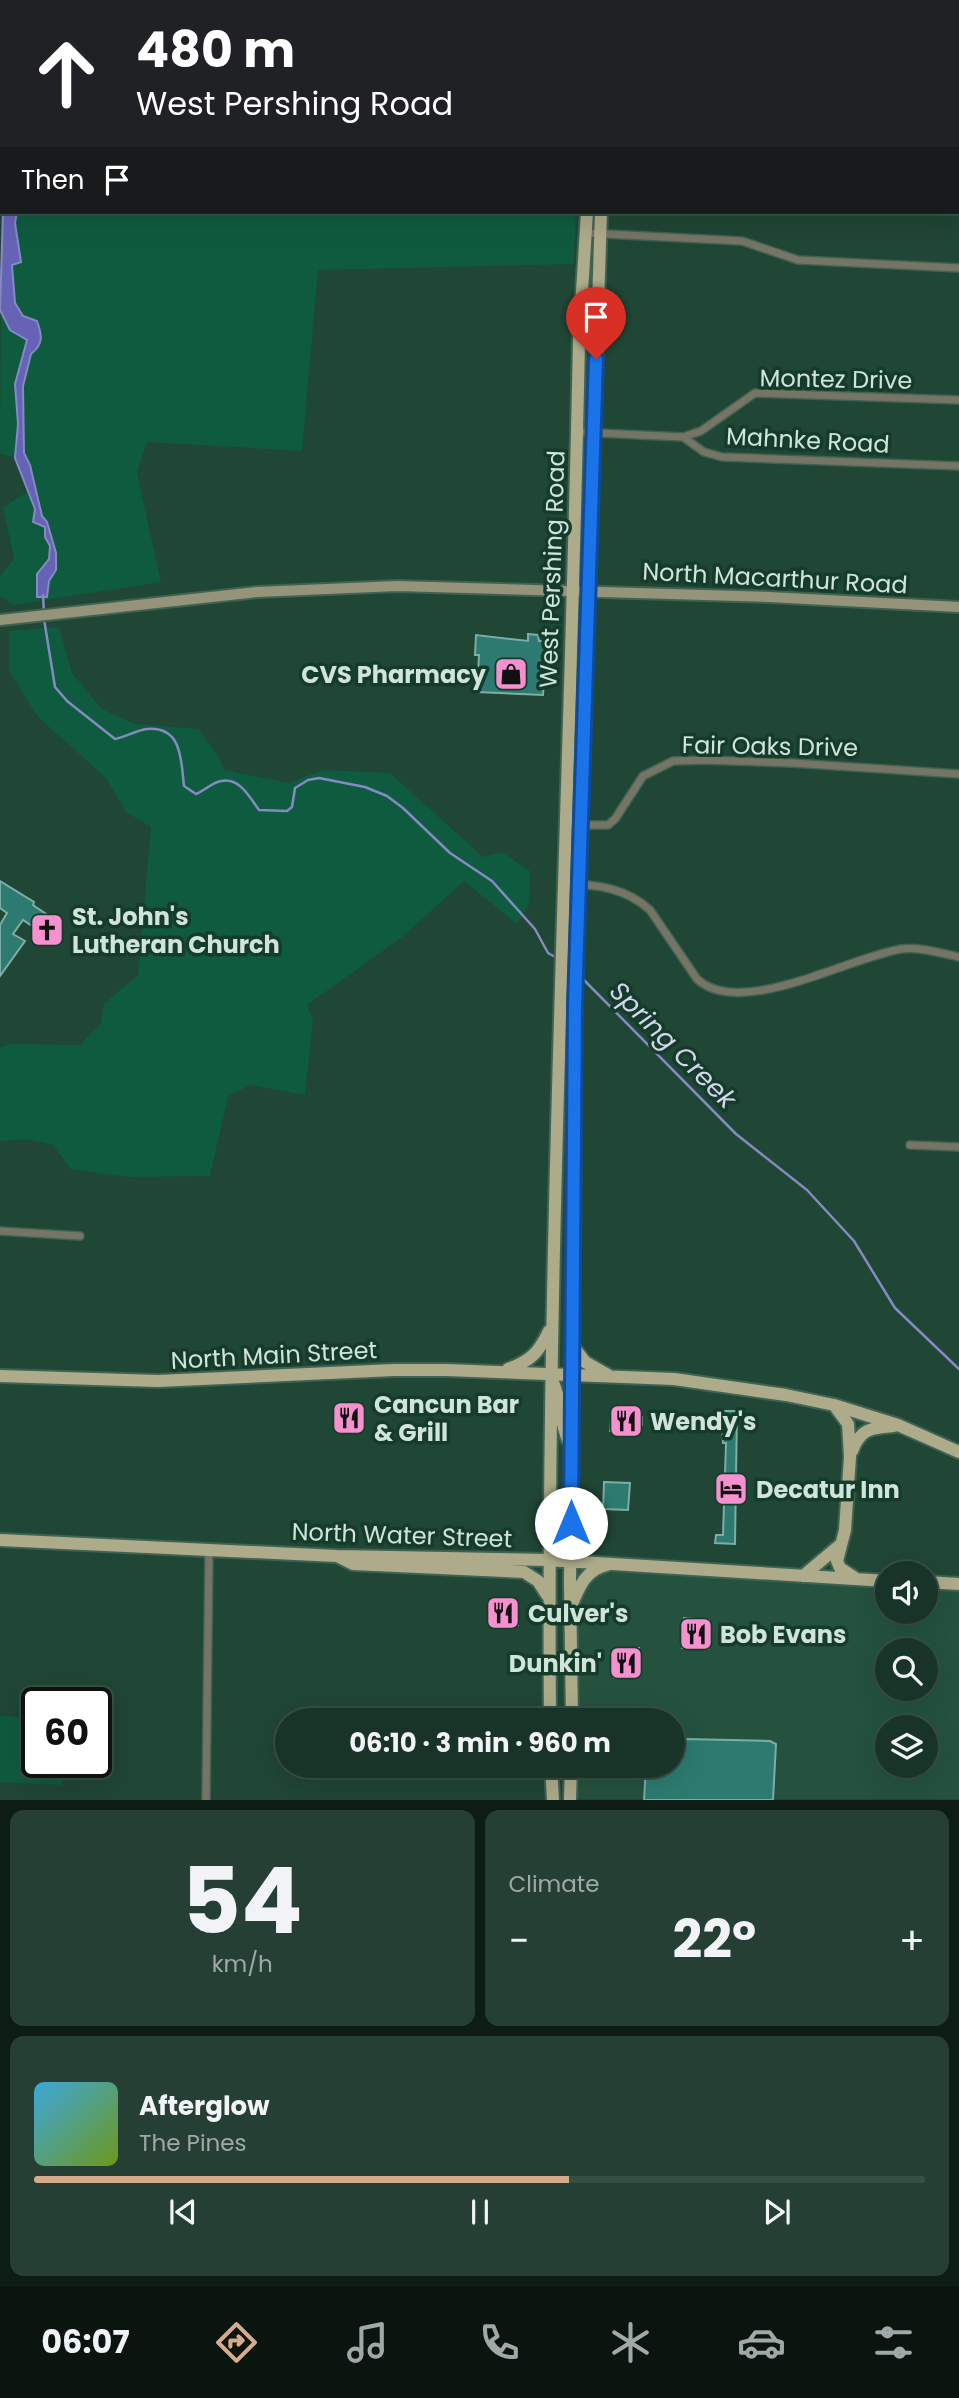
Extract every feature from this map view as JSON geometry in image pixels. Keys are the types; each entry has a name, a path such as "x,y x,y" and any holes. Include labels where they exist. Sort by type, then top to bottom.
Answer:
{"main road":[{"name":"West Pershing Road","path":"550,1708 548,1560 551,1327 577,432 587,214"},
{"name":"West Pershing Road","path":"572,1708 570,1561 575,1005 601,214"},
{"path":"583,272 589,274 591,333 596,359"},
{"path":"500,1372 525,1363 534,1356 551,1327"},
{"path":"572,1343 585,1362 612,1377"},
{"name":"North Main Street","path":"0,1376 158,1381 394,1370 693,1381 834,1405 898,1425 959,1452"},
{"path":"550,1374 560,1395 561,1425 571,1446"},
{"path":"834,1405 848,1424 850,1457 845,1530 837,1561 840,1568 859,1580"},
{"path":"850,1457 862,1431 870,1427 898,1425"},
{"name":"North Water Street","path":"0,1540 337,1556 570,1561 875,1581"},
{"path":"803,1576 840,1544"},
{"path":"337,1556 353,1564 524,1572 538,1581 549,1600"},
{"path":"570,1611 586,1576 597,1567 611,1563"},
{"path":"938,1583 959,1584"},
{"path":"552,1778 553,1800"},
{"path":"570,1800 571,1778"}],"street":[{"path":"586,233 741,242 798,260 959,268"},
{"name":"Montez Drive","path":"683,437 701,431 755,393 959,400"},
{"name":"Mahnke Road","path":"577,432 683,437 704,452 722,457 959,466"},
{"name":"North Macarthur Road","path":"0,620 304,589 432,586 959,607"},
{"name":"Fair Oaks Drive","path":"566,825 608,825 615,819 643,776 673,761 792,763 959,774"},
{"path":"565,884 612,888 641,902 697,979 707,988 723,993 761,991 903,949 959,957"},
{"path":"910,1145 959,1147"},
{"path":"0,1231 80,1236"},
{"path":"206,1800 209,1550"}],"shaded area":[{"path":"1,214 576,214 574,264 318,270 302,451 147,442 137,473 161,582 14,605 0,596 0,576 14,559 3,507 27,492 15,458 0,453"},
{"path":"3,214 17,214 15,223 21,262 12,265 15,303 23,316 37,321 41,335 38,347 31,354 23,386 24,453 56,553 56,570 49,581 47,597 37,597 37,574 49,559 50,546 45,537 45,527 33,522 35,509 15,458 18,424 15,384 27,340 10,330 0,310"},
{"path":"59,627 72,673 102,709 134,724 199,729 220,759 224,770 289,783 323,770 390,773 483,857 502,852 530,871 529,904 517,924 464,881 402,937 307,1005 313,1021 305,1095 250,1085 228,1096 210,1176 128,1177 71,1169 53,1145 27,1139 0,1141 0,1047 13,1044 80,1045 101,1023 104,1004 138,975 151,827 126,812 106,778 38,717 9,671 9,631"},
{"path":"574,1566 875,1582 875,1624 938,1624 938,1586 959,1587 959,1799 574,1799 574,1778 685,1778 685,1708 574,1708"},
{"path":"0,1716 21,1717 21,1778 62,1778 62,1785 0,1782"}],"building":[{"name":"CVS Pharmacy","path":"528,634 538,635 539,641 546,641 543,695 477,692 479,655 475,655 476,635 528,641"},
{"name":"St. John's Lutheran Church","path":"0,881 34,902 33,905 61,924 51,939 23,920 13,934 25,941 0,976 0,925 7,913 0,908"},
{"name":"Decatur Inn","path":"721,1411 737,1411 735,1544 715,1543 716,1535 723,1535 726,1443 723,1443"},
{"name":"Wendy's","path":"642,1417 642,1425 638,1425 637,1432 610,1431 611,1418"},
{"path":"604,1482 630,1483 628,1510 603,1509"},
{"name":"Culver's","path":"488,1602 518,1602 518,1625 488,1624"},
{"name":"Bob Evans","path":"684,1618 709,1620 708,1649 682,1648"},
{"name":"Dunkin'","path":"616,1648 639,1648 637,1678 614,1678"},
{"path":"685,1739 770,1741 776,1744 773,1800 644,1800 645,1778 685,1778"}],"waterway":[{"name":"Spring Creek","path":"43,595 44,613"},
{"name":"Spring Creek","path":"44,619 55,687 67,701 115,739 147,729 168,733 178,747 184,786 196,794 221,781 234,782 244,790 259,810 287,811 292,807 295,788 308,780 319,778 365,787 387,796 450,853 492,881 535,929 548,953 557,958"},
{"name":"Spring Creek","path":"582,978 736,1134 807,1190 854,1241 895,1308 959,1369"}],"place":[{"name":"CVS Pharmacy","path":"511,674"},
{"name":"St. John's Lutheran Church","path":"47,930"},
{"name":"Cancun Bar & Grill","path":"349,1418"},
{"name":"Wendy's","path":"626,1421"},
{"name":"Decatur Inn","path":"731,1489"},
{"name":"Culver's","path":"503,1613"},
{"name":"Bob Evans","path":"696,1634"},
{"name":"Dunkin'","path":"626,1663"}],"route":[{"path":"571,1523 575,1005 596,359"}]}
